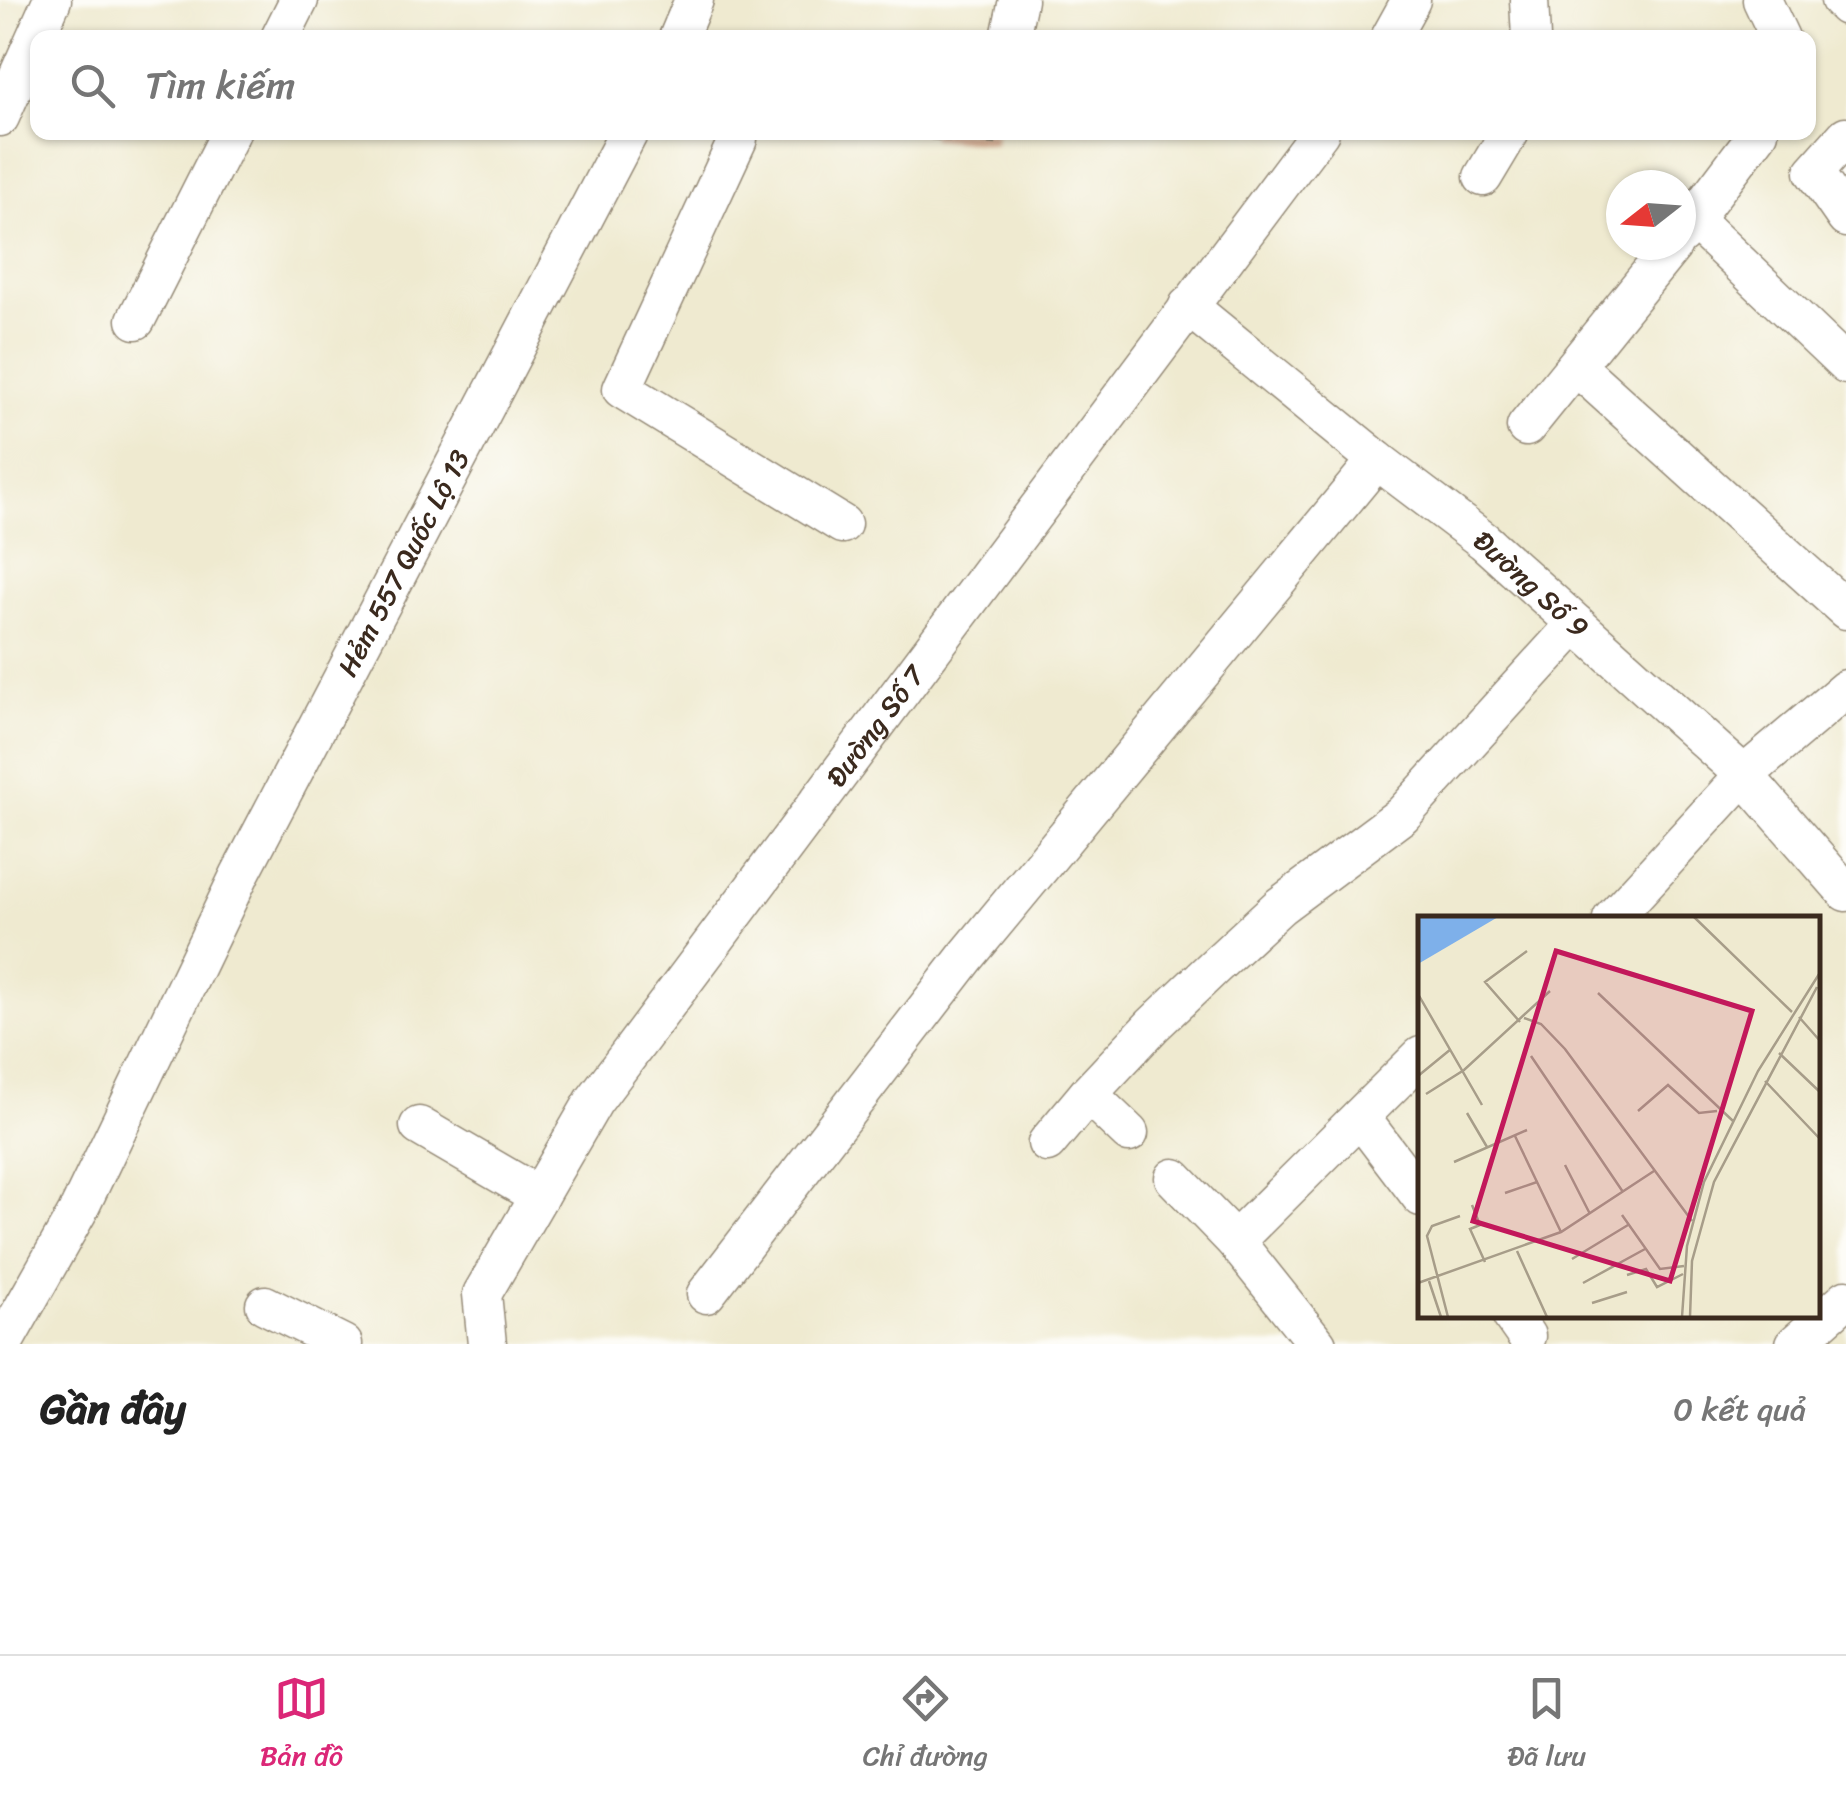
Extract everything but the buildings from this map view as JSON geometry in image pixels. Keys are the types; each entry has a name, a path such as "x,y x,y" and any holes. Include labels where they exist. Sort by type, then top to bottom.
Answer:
{"street":[{"path":"39,30 52,0"},
{"path":"284,30 299,0"},
{"path":"1012,30 1018,0"},
{"path":"1394,30 1411,0"},
{"path":"1528,0 1530,30"},
{"path":"1762,0 1776,30"},
{"path":"1840,0 1846,6"},
{"path":"0,117 30,50"},
{"path":"1846,136 1814,172 1846,218"},
{"path":"136,320 227,140"},
{"name":"Hẻm 557 Quốc Lộ 13","path":"3,1344 76,1213 240,874 624,140"},
{"path":"738,140 622,390 842,524"},
{"name":"Đường Số 7","path":"487,1344 482,1294 594,1102 1314,140"},
{"path":"1483,177 1505,140"},
{"path":"1696,215 1753,140"},
{"path":"1696,244 1846,365"},
{"path":"1526,427 1660,260"},
{"name":"Đường Số 9","path":"1188,306 1484,542 1744,775 1846,892"},
{"path":"1576,366 1846,610"},
{"path":"706,1294 966,957 1377,460"},
{"path":"1048,1143 1088,1094 1280,906 1402,816 1576,624"},
{"path":"1615,916 1744,775 1846,689"},
{"path":"1235,1241 1418,1059"},
{"path":"1088,1094 1129,1133"},
{"path":"1360,1117 1418,1193"},
{"path":"419,1126 538,1196"},
{"path":"1174,1178 1235,1241 1318,1344"},
{"path":"1795,1344 1846,1299"},
{"path":"265,1305 343,1344"}]}
